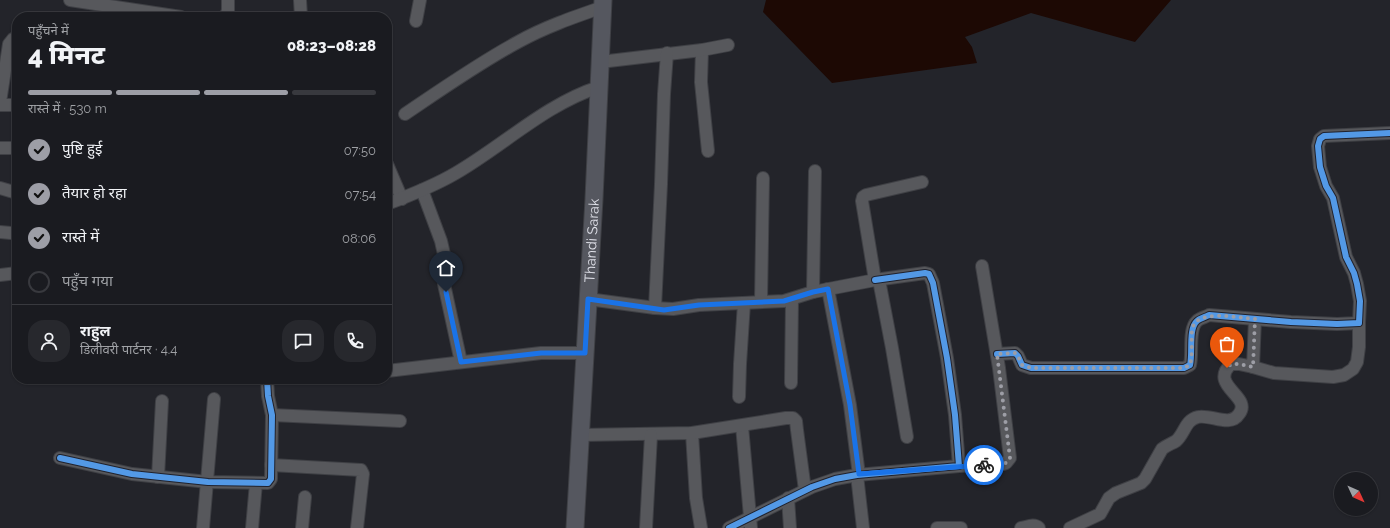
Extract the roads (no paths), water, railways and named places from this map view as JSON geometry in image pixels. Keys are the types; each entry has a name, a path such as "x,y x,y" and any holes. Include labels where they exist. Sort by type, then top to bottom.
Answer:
{"main road":[{"name":"Thandi Sarak","path":"575,528 603,3"}],"street":[{"path":"227,12 228,0"},
{"path":"300,0 300,12"},
{"path":"416,21 420,0"},
{"path":"77,1 135,5 162,12"},
{"path":"405,114 479,65 519,41 603,3"},
{"path":"0,102 9,44 12,41"},
{"path":"600,62 666,53 702,50 728,45"},
{"path":"702,50 701,82 708,151"},
{"path":"655,308 666,53"},
{"path":"392,202 456,174 564,102 586,91 599,87"},
{"path":"0,105 12,105"},
{"path":"1070,528 1100,514 1109,498 1116,493 1141,483 1145,479 1162,449 1166,445 1176,441 1188,423 1194,418 1200,416 1233,420 1239,415 1243,408 1242,402 1228,387 1225,374 1227,368 1231,364 1253,367 1274,374 1326,376 1344,375 1352,369 1357,362 1359,347 1360,301 1354,273 1346,257 1333,198 1326,186 1320,167 1318,146 1320,138 1324,136 1390,133"},
{"path":"0,148 12,148"},
{"path":"813,292 815,171"},
{"path":"392,175 402,198"},
{"path":"761,302 763,178"},
{"path":"907,437 892,348 862,201 863,197 866,195 922,182"},
{"path":"0,188 12,192"},
{"path":"422,190 441,241 448,272 444,284 461,362"},
{"path":"728,528 751,522 788,498 836,479 858,475 960,466 1003,464 1009,460 1008,440 997,354 982,266"},
{"path":"588,299 673,309 699,305 784,301 828,289 925,273 931,276 933,283 947,358 955,414 960,466"},
{"path":"0,275 12,274"},
{"path":"828,289 850,405 863,528"},
{"path":"790,383 792,299"},
{"path":"739,397 744,303"},
{"path":"997,354 1015,353 1022,365 1031,368 1184,368 1190,365 1192,358 1192,328 1197,321 1209,316 1337,324 1359,323"},
{"path":"1253,367 1255,319"},
{"path":"392,370 541,353 585,353"},
{"path":"60,458 108,470 158,478 265,484 270,481 271,465 272,414 267,384"},
{"path":"204,528 214,398"},
{"path":"158,478 162,401"},
{"path":"272,414 400,421"},
{"path":"580,435 650,435 692,433 793,418 796,421 805,490"},
{"path":"742,426 751,522"},
{"path":"692,433 696,498 701,528"},
{"path":"646,528 650,473 650,435"},
{"path":"271,465 360,470 363,474 357,528"},
{"path":"252,528 256,483"},
{"path":"302,528 305,498"},
{"path":"788,498 790,528"},
{"path":"1021,528 1032,525 1039,528"},
{"path":"937,528 961,528"}]}
